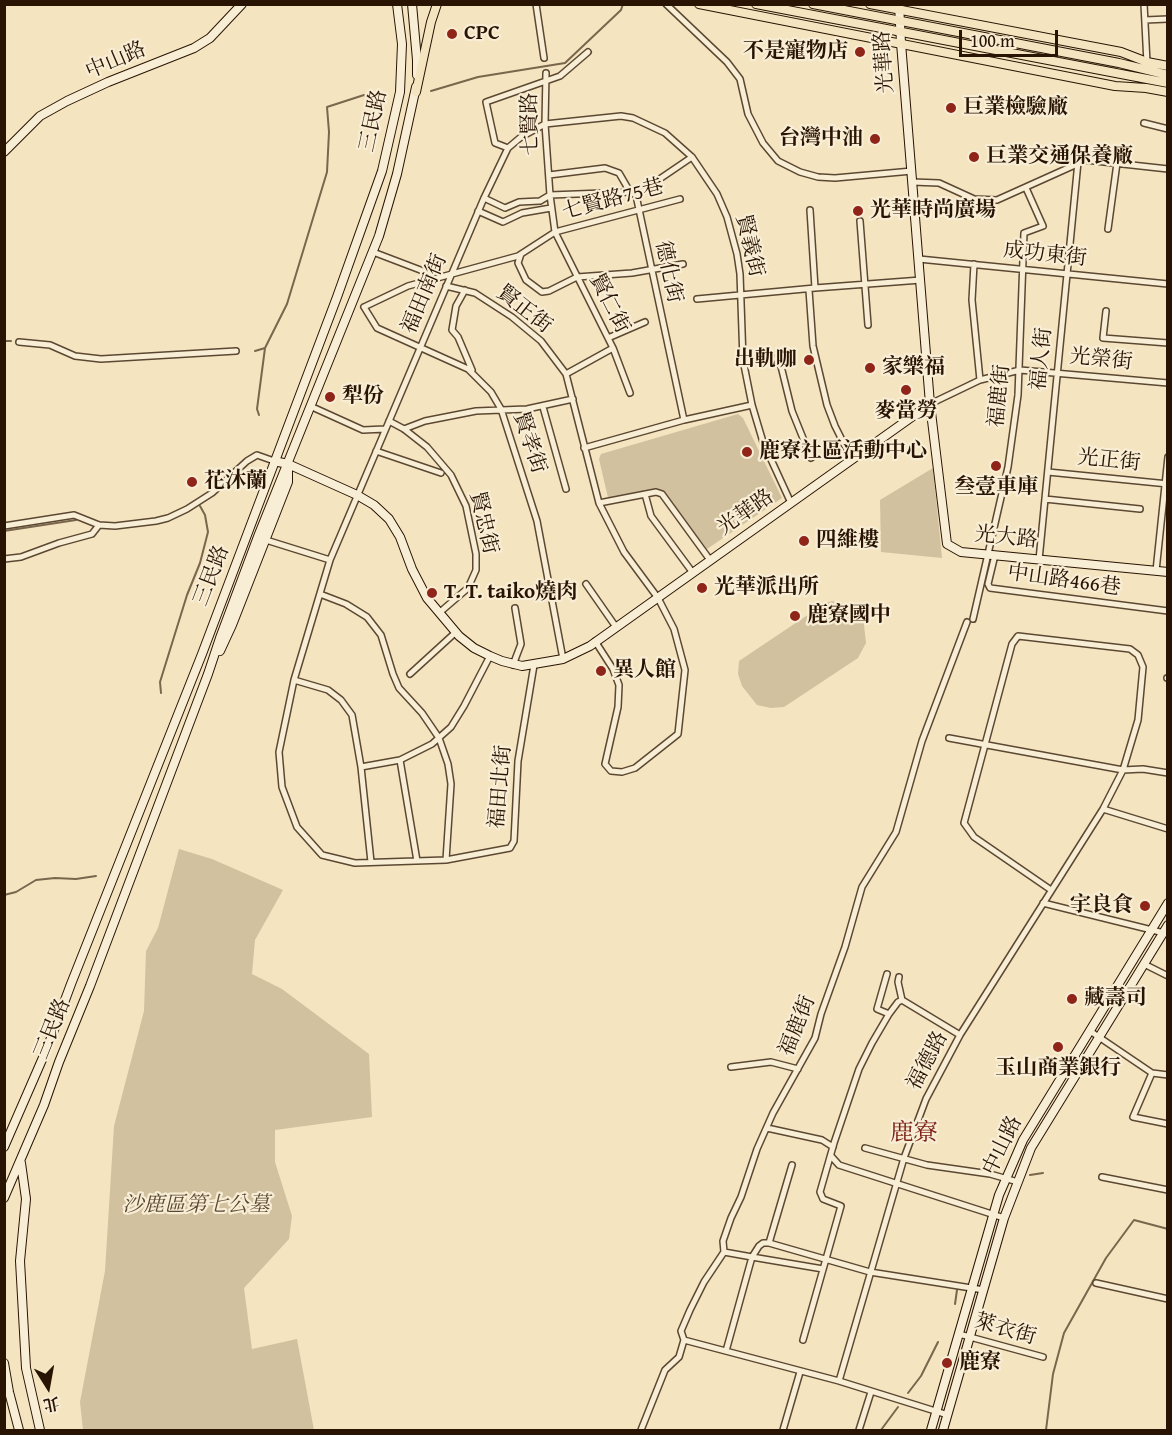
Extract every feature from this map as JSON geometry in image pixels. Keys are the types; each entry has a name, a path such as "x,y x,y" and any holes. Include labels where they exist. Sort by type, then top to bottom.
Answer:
{"main road":[{"path":"416,92 437,4"},
{"path":"699,4 1115,86 1167,66"},
{"path":"756,4 1117,75 1167,75"},
{"path":"813,4 1119,63 1167,83"},
{"path":"870,4 900,7 1121,52 1167,92"},
{"path":"886,40 900,32"}],"street":[{"name":"中山路","path":"4,152 40,116 67,101 194,48 210,38 242,4"},
{"name":"三民路","path":"4,1147 48,1046 70,984 160,760 338,297 382,171 400,83 402,44 396,4"},
{"name":"三民路","path":"4,1198 21,1162 175,764 220,638 310,406 373,252 397,174 416,92 417,60 412,4"},
{"path":"536,4 544,58"},
{"path":"666,4 727,62 740,79 748,114 763,143 778,161 800,172 818,177 835,178 912,171"},
{"path":"1144,4 1147,75"},
{"name":"光華路","path":"274,461 288,464 374,505 389,519 400,537 420,585 439,614 456,632 474,648 490,656 513,665 534,664 574,655 658,598 930,404 900,32 900,7"},
{"path":"1145,20 1167,19"},
{"path":"508,148 495,143 486,102 560,76 588,52"},
{"name":"七賢路","path":"546,73 545,124 555,232"},
{"name":"賢義街","path":"545,124 599,117 633,118 665,133 692,157 717,194 727,217 737,254 742,295 743,360 752,405 764,442 791,503"},
{"path":"1144,123 1167,129"},
{"name":"福田南街","path":"357,495 478,211 508,148 521,137 545,124"},
{"path":"391,132 407,134"},
{"path":"484,198 505,208 519,202 540,201 550,195 630,192 638,196 639,193 692,157"},
{"path":"912,182 939,183 974,199 984,201 998,200 1086,160 1167,169"},
{"name":"福人街","path":"1039,560 1078,162"},
{"path":"1108,229 1117,163"},
{"name":"七賢路","path":"549,175 604,168 619,173 630,192"},
{"name":"福鹿街","path":"641,1431 665,1370 679,1357 684,1340 681,1331 690,1310 704,1282 724,1252 723,1241 767,1128 815,1038 862,887 896,832 922,741 970,620 991,555 1008,467 1020,370 1024,233 1043,226 1026,188"},
{"name":"德化街","path":"638,196 638,210 650,269 684,420"},
{"name":"七賢路75巷","path":"555,232 680,199"},
{"path":"478,211 503,222 522,213 551,208"},
{"path":"810,210 813,346 827,405 852,460"},
{"path":"860,221 868,325"},
{"path":"338,297 364,307 408,285 521,254 555,232"},
{"name":"賢仁街","path":"555,232 613,348 630,393"},
{"path":"373,252 423,271"},
{"path":"521,254 519,263 526,280 542,292 549,291 577,277 683,264"},
{"name":"成功東街","path":"919,259 1167,284"},
{"path":"974,264 972,300 980,380"},
{"path":"697,299 921,280"},
{"name":"賢正街","path":"446,286 475,293 512,317 541,341 566,374 599,503 624,552 658,598 674,629 685,670 678,734 635,768 622,772 610,771 605,764 618,707 619,685 613,669 595,641"},
{"path":"465,290 456,306 452,330 467,355 473,373"},
{"name":"賢孝街","path":"364,307 377,328 468,369 491,392 501,410 537,520 563,659"},
{"path":"1106,311 1103,338 1167,343"},
{"path":"608,338 645,322"},
{"path":"19,342 50,345 75,356 101,359 236,351"},
{"path":"566,374 613,348"},
{"path":"778,354 792,411 812,458"},
{"name":"光榮街","path":"930,404 980,380 1020,370 1167,383"},
{"path":"404,429 425,421 476,411 543,406 573,399"},
{"name":"光大路","path":"930,404 947,544 961,552 1167,572"},
{"path":"584,448 684,420 752,405"},
{"path":"310,406 363,430 385,429"},
{"path":"543,406 566,489"},
{"name":"賢忠街","path":"389,421 404,429 427,447 451,475 466,506 476,554 476,570 468,588 439,614"},
{"path":"376,451 441,473"},
{"path":"4,526 74,515 99,525 115,526 168,518 212,493 247,461 257,455 274,461"},
{"path":"1156,571 1167,457"},
{"name":"三民路","path":"208,674 232,625 266,540 288,482 288,464"},
{"name":"光正街","path":"1048,472 1166,484"},
{"path":"599,503 656,492 662,494 710,560"},
{"path":"645,494 651,516 693,573"},
{"name":"福田北街","path":"357,495 330,560 294,680 279,752 280,774 287,804 297,827 322,855 355,863 446,860 510,848 514,841 518,761 534,664"},
{"path":"1045,499 1140,509"},
{"path":"4,559 21,557 92,534 99,525"},
{"path":"266,540 330,560"},
{"name":"中山路466巷","path":"991,555 988,584 990,588 1167,611"},
{"path":"586,584 616,627"},
{"path":"320,594 346,604 366,617 381,635 399,688 422,713 439,738 448,764 451,784 446,860"},
{"path":"513,665 521,644 515,608"},
{"path":"410,674 456,632"},
{"name":"福德路","path":"839,1381 904,1158 926,1099 960,1035 1103,809 1123,770 1138,720 1143,667 1138,655 1130,649 1018,636 1012,644 985,743"},
{"path":"361,767 400,760 439,738 451,727 490,656"},
{"path":"294,680 328,690 341,700 352,715 361,767 371,862"},
{"path":"949,738 1123,770 1143,769 1167,773"},
{"path":"985,743 964,823 974,837 1051,890"},
{"path":"160,760 175,764"},
{"path":"400,760 417,861"},
{"path":"1103,809 1167,829"},
{"path":"1043,903 1165,934"},
{"name":"中山路","path":"931,1431 1005,1179 1023,1140 1167,903"},
{"name":"中山路","path":"944,1431 1004,1218 1031,1148 1144,964 1165,934 1167,925"},
{"path":"1144,964 1167,976"},
{"path":"887,974 877,1009 889,1014"},
{"path":"899,977 902,1000 960,1035"},
{"path":"803,1340 841,1206 823,1199 820,1192 833,1147 860,1069 889,1014 902,1000"},
{"path":"1090,1031 1152,1074 1167,1075"},
{"path":"731,1067 771,1062 798,1069"},
{"path":"1152,1074 1133,1117 1167,1124"},
{"path":"767,1128 822,1140 833,1147"},
{"path":"865,1148 927,1165 990,1174 1018,1182"},
{"path":"831,1156 839,1165 1004,1218"},
{"name":"三民路","path":"21,1162 26,1199 20,1261 26,1368 40,1431"},
{"path":"769,1243 792,1165"},
{"path":"1102,1177 1167,1190"},
{"path":"726,1351 752,1257 763,1243 870,1272 984,1290"},
{"path":"724,1252 823,1269"},
{"path":"1096,1283 1167,1299"},
{"name":"萊衣街","path":"959,1334 1043,1357"},
{"path":"684,1340 839,1381 948,1415"},
{"path":"4,1363 19,1431"},
{"path":"783,1431 800,1372"},
{"path":"859,1431 871,1392"}],"green space":[{"path":"738,414 743,418 782,498 707,549 670,501 653,494 609,502 599,459 601,454"},
{"path":"933,468 942,558 881,552 880,500"},
{"path":"832,601 853,607 863,616 866,643 858,658 784,707 771,708 757,705 742,686 738,674 739,661 824,604"},
{"name":"沙鹿區第七公墓","path":"179,849 212,859 283,890 255,940 252,974 282,989 369,1054 372,1117 275,1130 275,1162 292,1216 289,1239 244,1288 252,1349 297,1339 314,1430 83,1430 80,1402 105,1271 114,1126 144,1011 146,951 158,928"}],"waterway":[{"path":"431,91 478,77 565,63 621,10 623,4"},
{"path":"255,351 265,348 287,304 327,172 329,132 327,107 364,95 377,105"},
{"path":"4,341 11,341"},
{"path":"259,415 257,409 265,348"},
{"path":"161,693 160,682 187,595 200,563 208,532 205,515 200,506"},
{"path":"4,531 76,520"},
{"path":"4,895 16,892 36,880 96,876"},
{"path":"1030,1175 1043,1173"},
{"path":"1046,1430 1053,1374 1064,1333 1106,1258 1134,1220 1168,1229"},
{"path":"955,1304 957,1290"},
{"path":"908,1393 921,1376 938,1342"},
{"path":"881,1430 898,1407"}],"place":[{"name":"CPC","path":"452,34"},
{"name":"不是寵物店","path":"860,52"},
{"name":"巨業檢驗廠","path":"951,108"},
{"name":"台灣中油","path":"875,139"},
{"name":"巨業交通保養廠","path":"974,157"},
{"name":"光華時尚廣場","path":"858,211"},
{"name":"出軌咖","path":"809,360"},
{"name":"家樂福","path":"870,368"},
{"name":"麥當勞","path":"906,390"},
{"name":"犁份","path":"330,397"},
{"name":"鹿寮社區活動中心","path":"747,452"},
{"name":"叁壹車庫","path":"996,466"},
{"name":"花沐蘭","path":"192,482"},
{"name":"四維樓","path":"804,541"},
{"name":"光華派出所","path":"702,588"},
{"name":"T. T. taiko燒肉","path":"432,593"},
{"name":"鹿寮國中","path":"795,616"},
{"name":"異人館","path":"601,671"},
{"name":"宇良食","path":"1145,906"},
{"name":"藏壽司","path":"1072,999"},
{"name":"玉山商業銀行","path":"1058,1047"},
{"name":"鹿寮","path":"947,1363"}],"district":[{"name":"鹿寮","path":"914,1134"}]}
